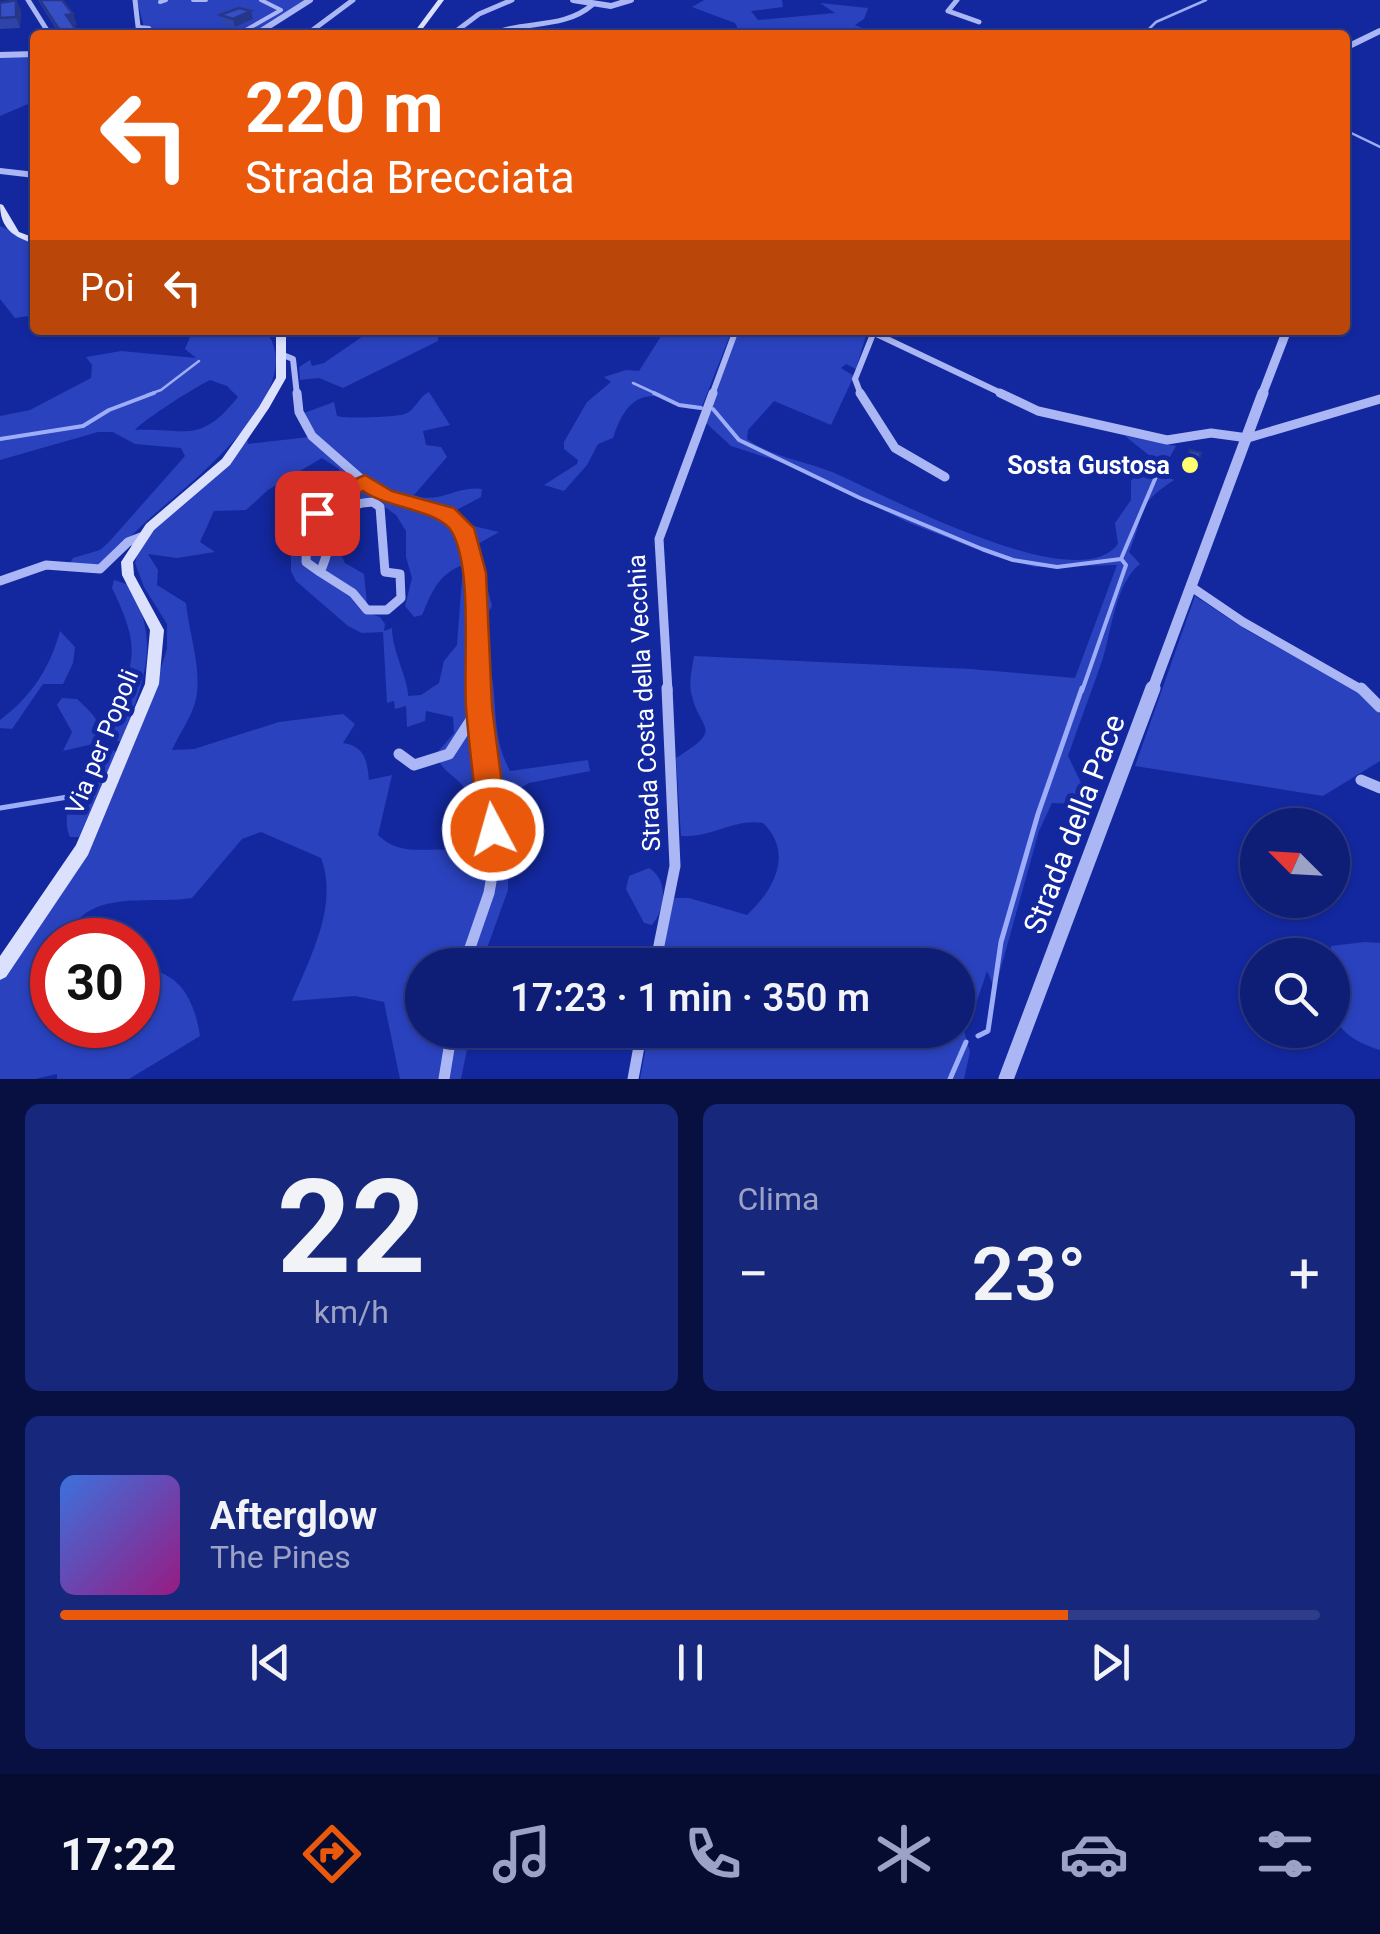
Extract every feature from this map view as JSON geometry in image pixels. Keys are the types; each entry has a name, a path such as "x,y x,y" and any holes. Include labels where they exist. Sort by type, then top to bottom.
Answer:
{"main road":[{"path":"419,30 441,0"},
{"path":"0,207 16,234 30,239"},
{"path":"141,536 233,453 277,386 281,335"},
{"name":"Via per Popoli","path":"0,971 82,850 149,694 157,659 156,630 127,571 127,562 141,536"}],"street":[{"path":"28,0 47,30"},
{"path":"135,0 139,30"},
{"path":"196,1 206,0"},
{"path":"246,30 281,10 261,0"},
{"path":"263,30 310,0"},
{"path":"313,30 353,0"},
{"path":"458,30 480,14 512,0"},
{"path":"573,0 611,6 631,0"},
{"path":"957,0 948,11 979,22"},
{"path":"497,30 570,18 592,4"},
{"path":"1350,46 1380,31"},
{"path":"0,56 30,54"},
{"path":"0,171 30,174"},
{"name":"Strada Costa della Vecchia","path":"658,948 675,866 659,540 734,335"},
{"path":"869,335 855,379 858,390 895,448 945,477"},
{"path":"876,335 1038,411 1166,440 1211,433 1248,438 1380,398"},
{"name":"Strada della Pace","path":"1006,1079 1285,335"},
{"path":"282,356 294,358 298,412 306,429 385,496 446,514 462,528 474,573 479,707 494,858 489,893 470,948"},
{"path":"320,572 328,560 330,532 341,514 359,502 378,504 385,572 400,574 401,598 395,605 376,612 367,610 353,593 320,572 306,562 310,524 331,500 365,482"},
{"path":"0,581 46,564 100,569 128,542 141,536"},
{"path":"1193,588 1243,622 1357,684 1380,706"},
{"path":"399,754 414,765 440,759 455,750 479,707"},
{"path":"1361,780 1380,788"},
{"path":"444,1079 449,1048"},
{"path":"634,1079 639,1048"}],"shaded area":[{"path":"137,0 306,0 259,30 145,30"},
{"path":"704,0 782,0 783,7 751,11 758,20 835,13 820,3 868,8 864,19 855,25 867,30 738,30 735,23 692,7"},
{"path":"30,55 30,103 0,116 0,57"},
{"path":"0,226 30,240 30,316 15,318 0,299"},
{"path":"174,335 268,335 276,358 272,383 258,410 215,461 100,568 69,565 73,558 100,550 109,542 185,456 181,448 135,444 113,432 98,432 0,460 0,416 30,410 91,378 92,365 86,357 121,351 196,358 185,349 190,337","holes":["210,380 227,386 238,397 202,428 135,430"]},
{"path":"365,335 438,335 438,341 343,388 319,378 300,380 299,367 310,360 312,366 324,363"},
{"path":"662,335 730,335 701,409 644,397 629,406 613,438 598,444 587,465 564,491 544,485 577,464 578,460 564,449 564,442 587,402 611,382 604,377 626,370 639,371"},
{"path":"737,335 866,335 856,369 846,364 841,368 854,376 831,425 774,401 748,430 747,439 978,537 1063,559 1096,558 1118,544 1115,523 1131,500 1131,481 1150,456 1125,436 1176,446 1161,473 1174,480 1152,497 1142,511 1129,552 1140,564 1125,583 1115,608 1103,658 1068,756 1086,793 1077,804 1052,803 1039,831 995,989 987,971 975,1007 975,948 664,948 674,898 689,898 747,915 772,883 779,859 772,835 763,823 742,823 681,836 676,758 705,734 691,691 694,656 1075,678 1117,565 1035,567 994,556 907,522 799,468 731,446 705,422"},
{"path":"429,392 450,425 423,431 426,445 441,447 447,457 414,495 431,498 482,489 481,497 453,512 469,525 499,532 476,545 492,606 473,640 475,653 486,654 499,741 510,771 588,760 590,771 529,783 517,790 509,831 508,890 487,948 405,948 405,1048 467,1048 461,1079 400,1079 384,1002 355,996 292,1001 320,931 326,876 321,858 261,832 242,839 192,898 119,902 102,905 81,918 39,918 149,706 167,649 167,624 144,587 135,563 141,541 247,439 248,444 309,437 304,413 334,402 337,416 392,416 409,412","holes":["322,458 339,469 342,478 275,541 276,545 291,544 291,571 296,581 348,626 362,633 383,632 387,703 394,701 395,709 406,706 407,727 425,721 426,711 453,717 454,733 436,754 470,798 474,818 473,870 455,852 404,849 378,835 392,775 369,780 360,751 343,743 355,724 343,714 279,722 194,749 172,750 196,699 196,663 186,603 157,585 158,570 148,554 177,558 215,552 200,542 214,511 246,510 268,490","378,502 396,515 406,531 406,557 412,578 405,606 414,617 422,615 442,579 463,565 457,645 444,661 439,683 421,695 408,696 392,628 384,631 380,617 368,613 364,574 345,563 333,539 342,509"]},
{"path":"114,580 129,585 145,626 147,645 142,682 122,742 114,740 112,734 132,648 112,588"},
{"path":"1195,596 1248,631 1356,689 1380,714 1380,761 1323,796 1135,766"},
{"path":"60,631 75,647 73,663 63,684 43,684 12,729 0,728 0,720 38,681"},
{"path":"62,698 77,699 92,714 99,729 97,743 63,751 72,732 57,705"},
{"path":"104,742 116,752 79,837 70,837 67,814 71,801"},
{"path":"649,868 660,880 663,895 652,925 644,923 626,889 629,876"},
{"path":"30,936 30,1048 160,1048 160,973 174,980 189,998 200,1036 129,1079 57,1079 57,1074 35,1079 0,1079 0,980"},
{"path":"1380,943 1380,1050 1350,1035 1350,944"},
{"path":"646,1048 969,1048 970,1052 964,1079 640,1079"}],"building":[{"path":"16,0 16,17 0,18 0,3"},
{"path":"40,0 62,0 73,14 66,15 76,30 59,30"},
{"path":"239,8 251,11 233,19 220,15"},
{"path":"1190,450 1201,453 1196,466 1186,463"}],"waterway":[{"path":"1149,30 1156,22 1206,0"},
{"path":"1350,132 1380,147"},
{"path":"147,395 161,390 199,361"},
{"path":"633,383 659,395"},
{"path":"0,439 83,426 109,410 154,393"},
{"path":"654,393 679,405 701,408"},
{"path":"713,409 739,440 860,498 1013,560 1057,567 1121,559 1158,472"},
{"path":"1082,691 1126,565 1122,560"},
{"path":"978,1036 988,1031 1001,942 1038,814 1082,688"},
{"path":"0,808 80,795"},
{"path":"950,1079 963,1048"}],"place":[{"name":"Sosta Gustosa","path":"1190,465"}],"route":[{"path":"317,513 338,495 365,482 385,496 446,514 462,528 474,573 479,707 493,830"}]}
